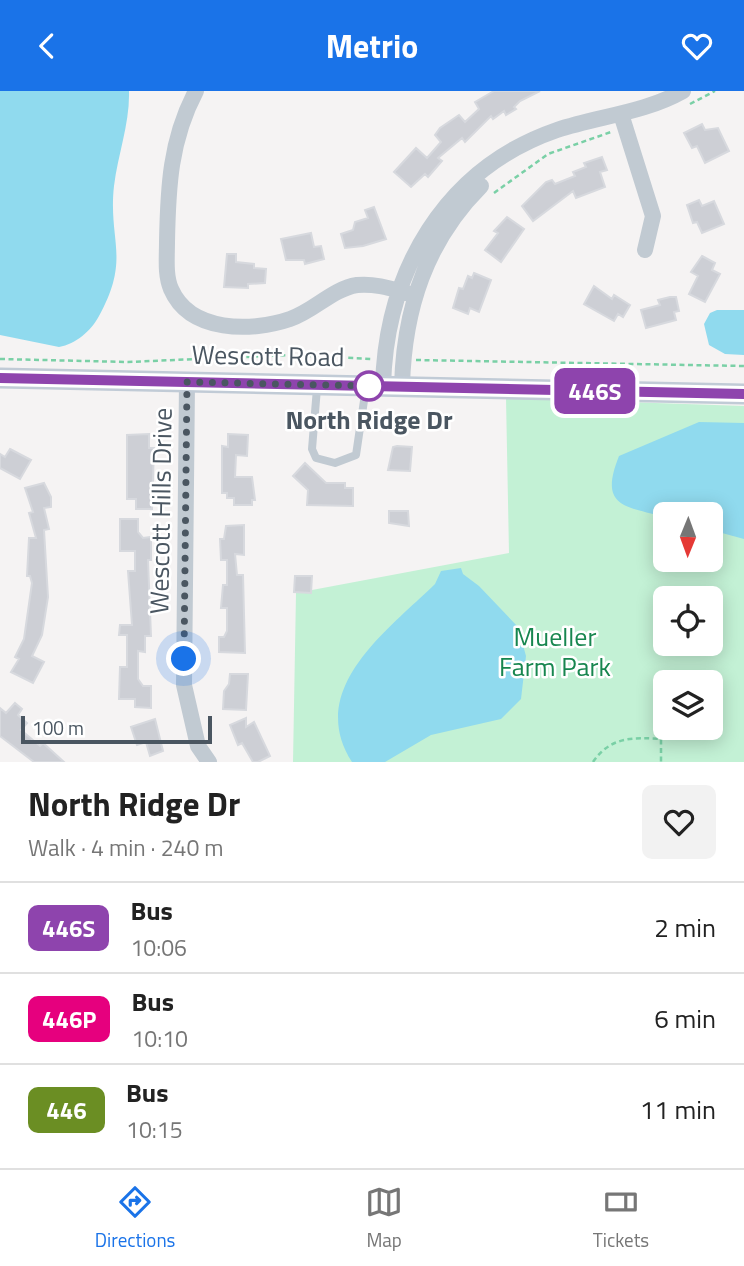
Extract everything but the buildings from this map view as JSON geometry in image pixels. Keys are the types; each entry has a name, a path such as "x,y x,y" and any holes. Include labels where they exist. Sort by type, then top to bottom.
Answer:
{"street":[{"path":"196,91 178,132 168,186 167,278 183,307 202,320 212,323 271,324 310,311 340,290 355,286 398,290 414,295"},
{"path":"384,386 387,331 398,290 426,234 470,182 499,159 526,144 584,123 623,121 684,99"},
{"path":"623,121 653,216 645,250"},
{"path":"384,386 404,344 414,295 438,240 474,193 526,149 584,123"},
{"name":"Wescott Road","path":"0,378 744,394"},
{"name":"Wescott Hills Drive","path":"187,382 184,685 198,746 209,762"}],"lane":[{"path":"317,385 312,449 316,458 335,463 356,455 384,386"}],"path":[{"path":"684,99 715,91"},
{"path":"492,195 548,154 623,121"},
{"path":"419,354 419,361"},
{"path":"593,762 606,745 637,738 661,739 661,762"}],"green space":[{"name":"Mueller Farm Park","path":"506,398 744,406 744,762 293,762 296,593 509,553"}],"water":[{"path":"0,91 129,91 128,115 114,186 114,279 109,296 92,327 77,340 59,347 0,335"},
{"path":"717,310 744,310 744,355 725,354 709,345 704,324 710,313"},
{"path":"699,422 744,423 744,539 723,533 723,502 653,502 653,514 619,501 612,485 619,456"},
{"path":"461,568 463,574 479,586 518,627 526,656 521,699 501,719 431,735 385,762 352,762 340,735 339,710 345,686 358,663 376,641 435,584 441,571"}],"bus line":[{"name":"446S","path":"0,378 744,394"}],"place":[{"name":"North Ridge Dr","path":"369,386"}],"route":[{"path":"184,659 187,382 369,386"}]}
